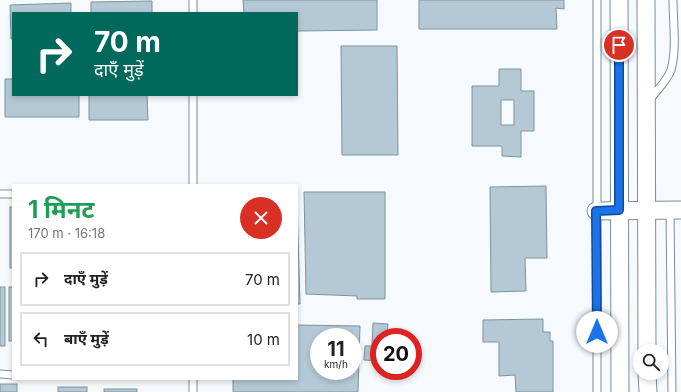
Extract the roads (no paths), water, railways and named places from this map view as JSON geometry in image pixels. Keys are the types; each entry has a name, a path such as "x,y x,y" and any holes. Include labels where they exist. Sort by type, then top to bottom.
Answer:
{"street":[{"path":"619,0 620,392"},
{"path":"646,0 647,344"},
{"path":"596,211 676,210"},
{"path":"648,380 648,392"}],"lane":[{"path":"193,0 193,12"},
{"path":"597,0 597,392"},
{"path":"646,104 665,80 671,69 673,51 673,0"},
{"path":"193,96 193,184"},
{"path":"0,194 12,194"},
{"path":"672,392 676,210"},
{"path":"0,374 12,374"},
{"path":"193,380 193,392"}]}
